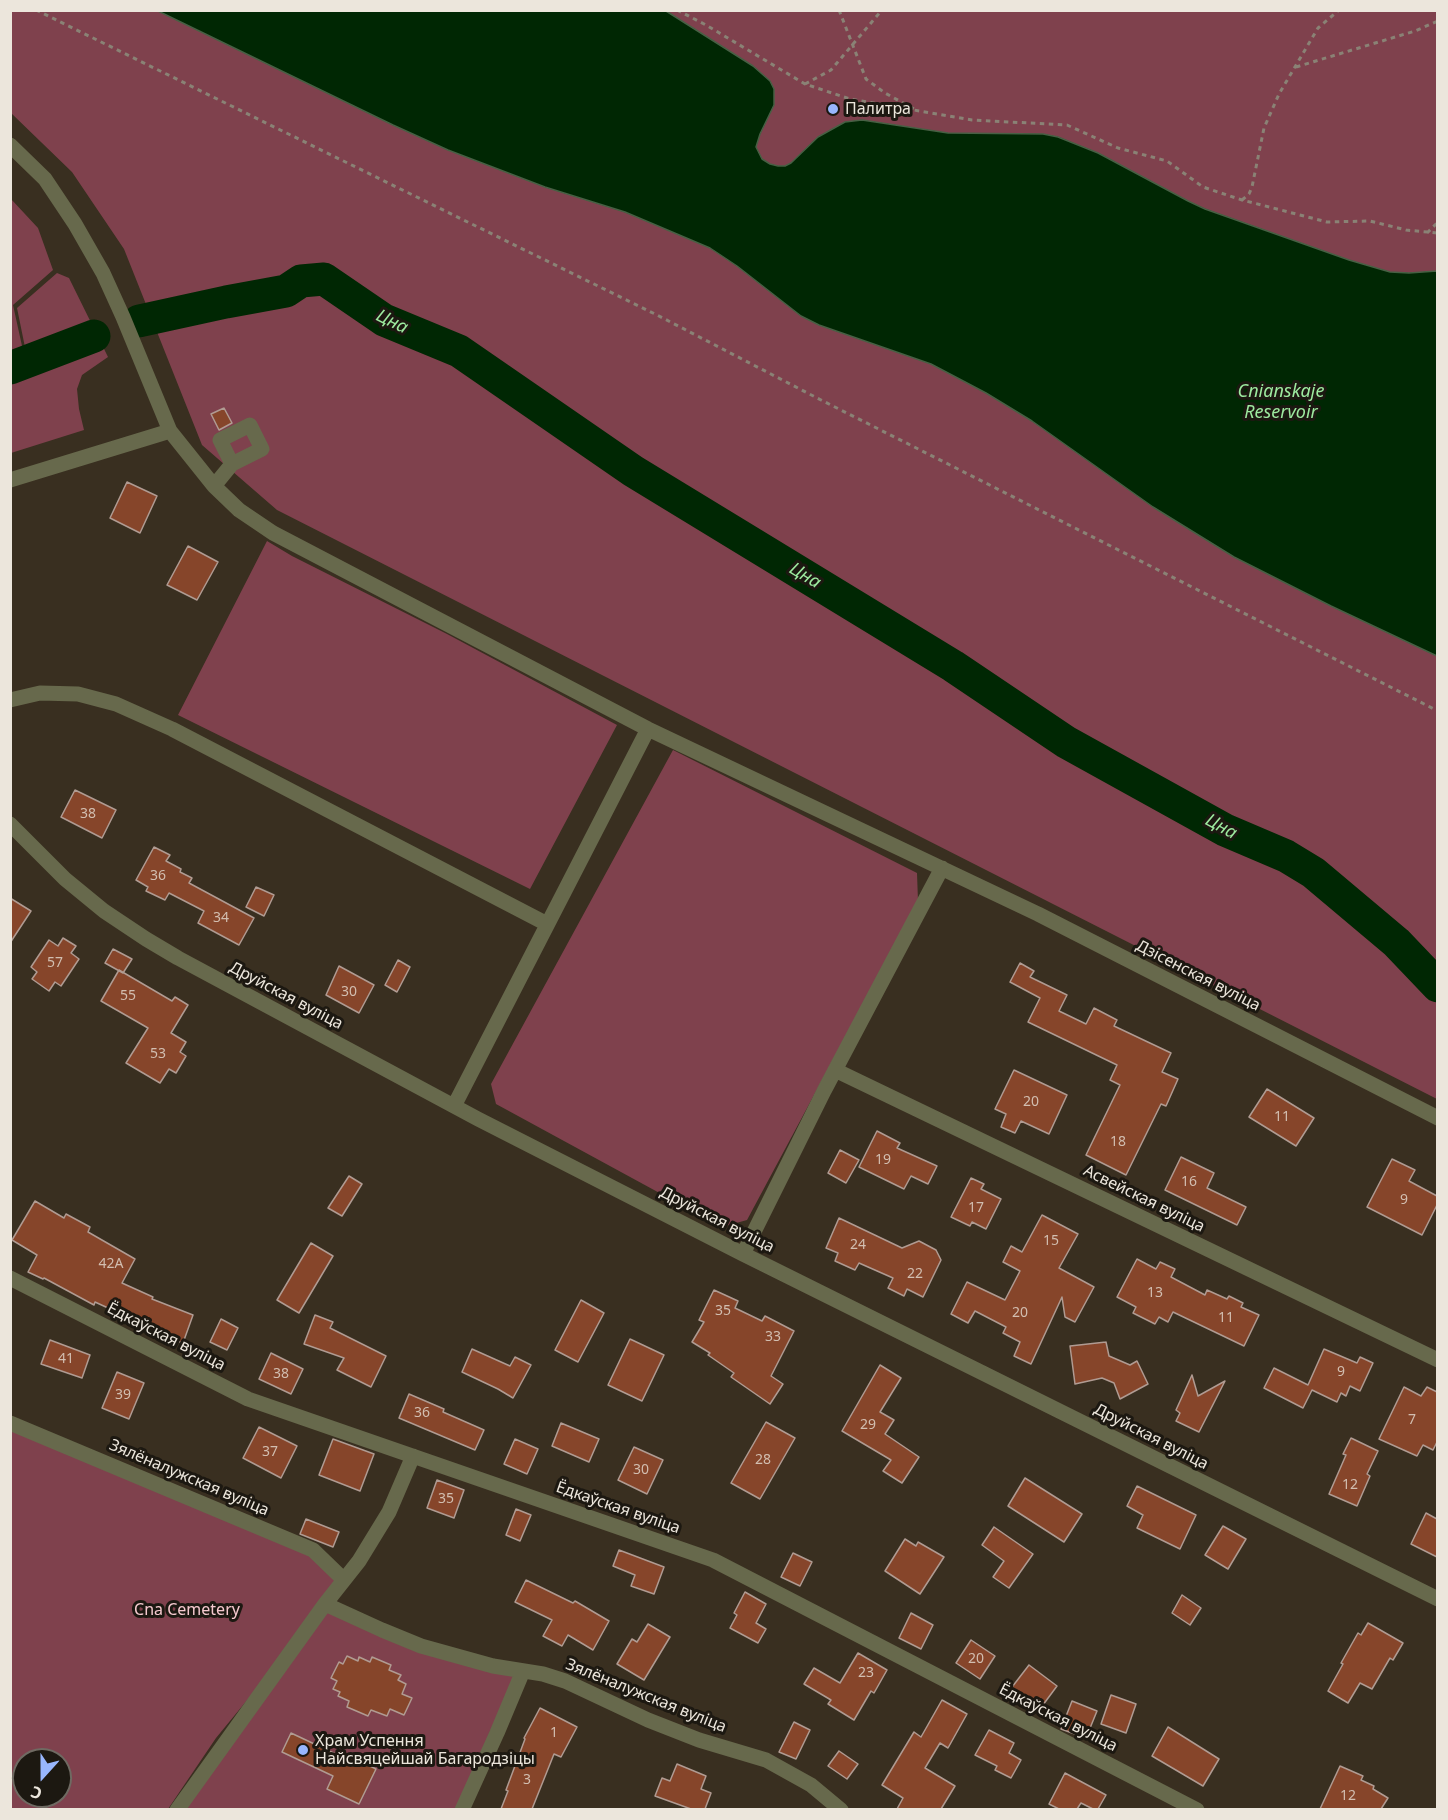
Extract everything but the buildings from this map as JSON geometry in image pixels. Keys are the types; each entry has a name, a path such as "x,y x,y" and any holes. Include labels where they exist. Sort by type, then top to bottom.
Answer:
{"street":[{"name":"Дзісенская вуліца","path":"10,145 45,179 75,224 103,273 170,431 214,486 239,510 273,533 648,729 1048,919 1437,1118"},
{"path":"10,480 170,431"},
{"path":"214,486 232,464"},
{"path":"10,700 40,693 78,694 116,704 172,729 547,924"},
{"path":"453,1106 648,729"},
{"name":"Друйская вуліца","path":"10,824 65,879 104,911 146,939 453,1106 743,1254 1437,1599"},
{"path":"743,1254 835,1070 942,868"},
{"name":"Асвейская вуліца","path":"835,1070 1437,1360"},
{"name":"Ёдкаўская вуліца","path":"10,1278 248,1399 713,1560 1197,1809"},
{"name":"Зялёналужская вуліца","path":"10,1423 313,1550 344,1580"},
{"path":"177,1809 365,1552 389,1512 413,1456"},
{"name":"Зялёналужская вуліца","path":"325,1604 421,1646 493,1666 543,1674 565,1681 699,1740 766,1760 811,1785 841,1809"},
{"path":"462,1809 523,1671"}],"path":[{"path":"36,10 646,310 1437,711"},
{"path":"677,10 805,84 850,99 972,120 1067,125 1118,148 1167,161 1203,187 1242,200 1327,222 1370,221 1437,233"},
{"path":"840,10 866,79 885,93 918,111"},
{"path":"805,84 831,70 882,10"},
{"path":"1242,200 1249,194 1252,187 1264,128 1279,94 1318,28 1339,10"},
{"path":"1294,67 1415,31 1437,21"},
{"path":"1427,233 1437,222"}],"green space":[{"path":"10,11 158,11 448,150 545,187 624,212 684,236 710,248 737,266 801,316 819,325 931,364 987,393 1032,421 1153,507 1234,557 1437,656 1437,1099 277,510 202,445 124,249 72,172 11,113"},
{"path":"666,11 1437,11 1437,271 1390,272 1349,260 1206,209 1098,153 1059,137 1043,134 948,133 862,120 832,129 818,137 785,166 770,164 762,159 756,147 774,105 774,89 770,81 753,66"},
{"path":"11,199 38,228 53,270 13,305 24,355 11,359"},
{"path":"57,273 69,278 108,357 82,375 77,389 84,430 11,453 11,374 29,367 17,308"},
{"path":"267,541 617,725 530,889 178,715"},
{"path":"673,750 917,873 918,901 747,1220 722,1227 496,1104 491,1084"},
{"name":"Cna Cemetery","path":"10,1423 313,1550 344,1580 325,1604 382,1630 523,1671 462,1809 177,1809 317,1615 216,1738 168,1809 11,1809"}],"water":[{"name":"Cnianskaje Reservoir","path":"158,11 666,11 753,66 770,81 774,89 774,105 756,147 762,159 770,164 785,166 818,137 845,122 862,120 948,133 1043,134 1058,137 1098,153 1205,209 1349,260 1390,272 1437,271 1437,656 1234,557 1153,507 1032,421 986,393 931,364 819,325 801,316 710,248 625,212 545,187 448,150"}],"waterway":[{"name":"Цна","path":"139,321 286,291 301,281 324,279 384,320 459,351 633,471 953,666 1066,742 1225,830 1286,856 1314,873 1396,942 1438,986"},
{"name":"Цна","path":"10,368 94,336"}],"place":[{"name":"Палитра","path":"833,109"},
{"name":"Храм Успення Найсвяцейшай Багародзіцы","path":"303,1750"}]}
